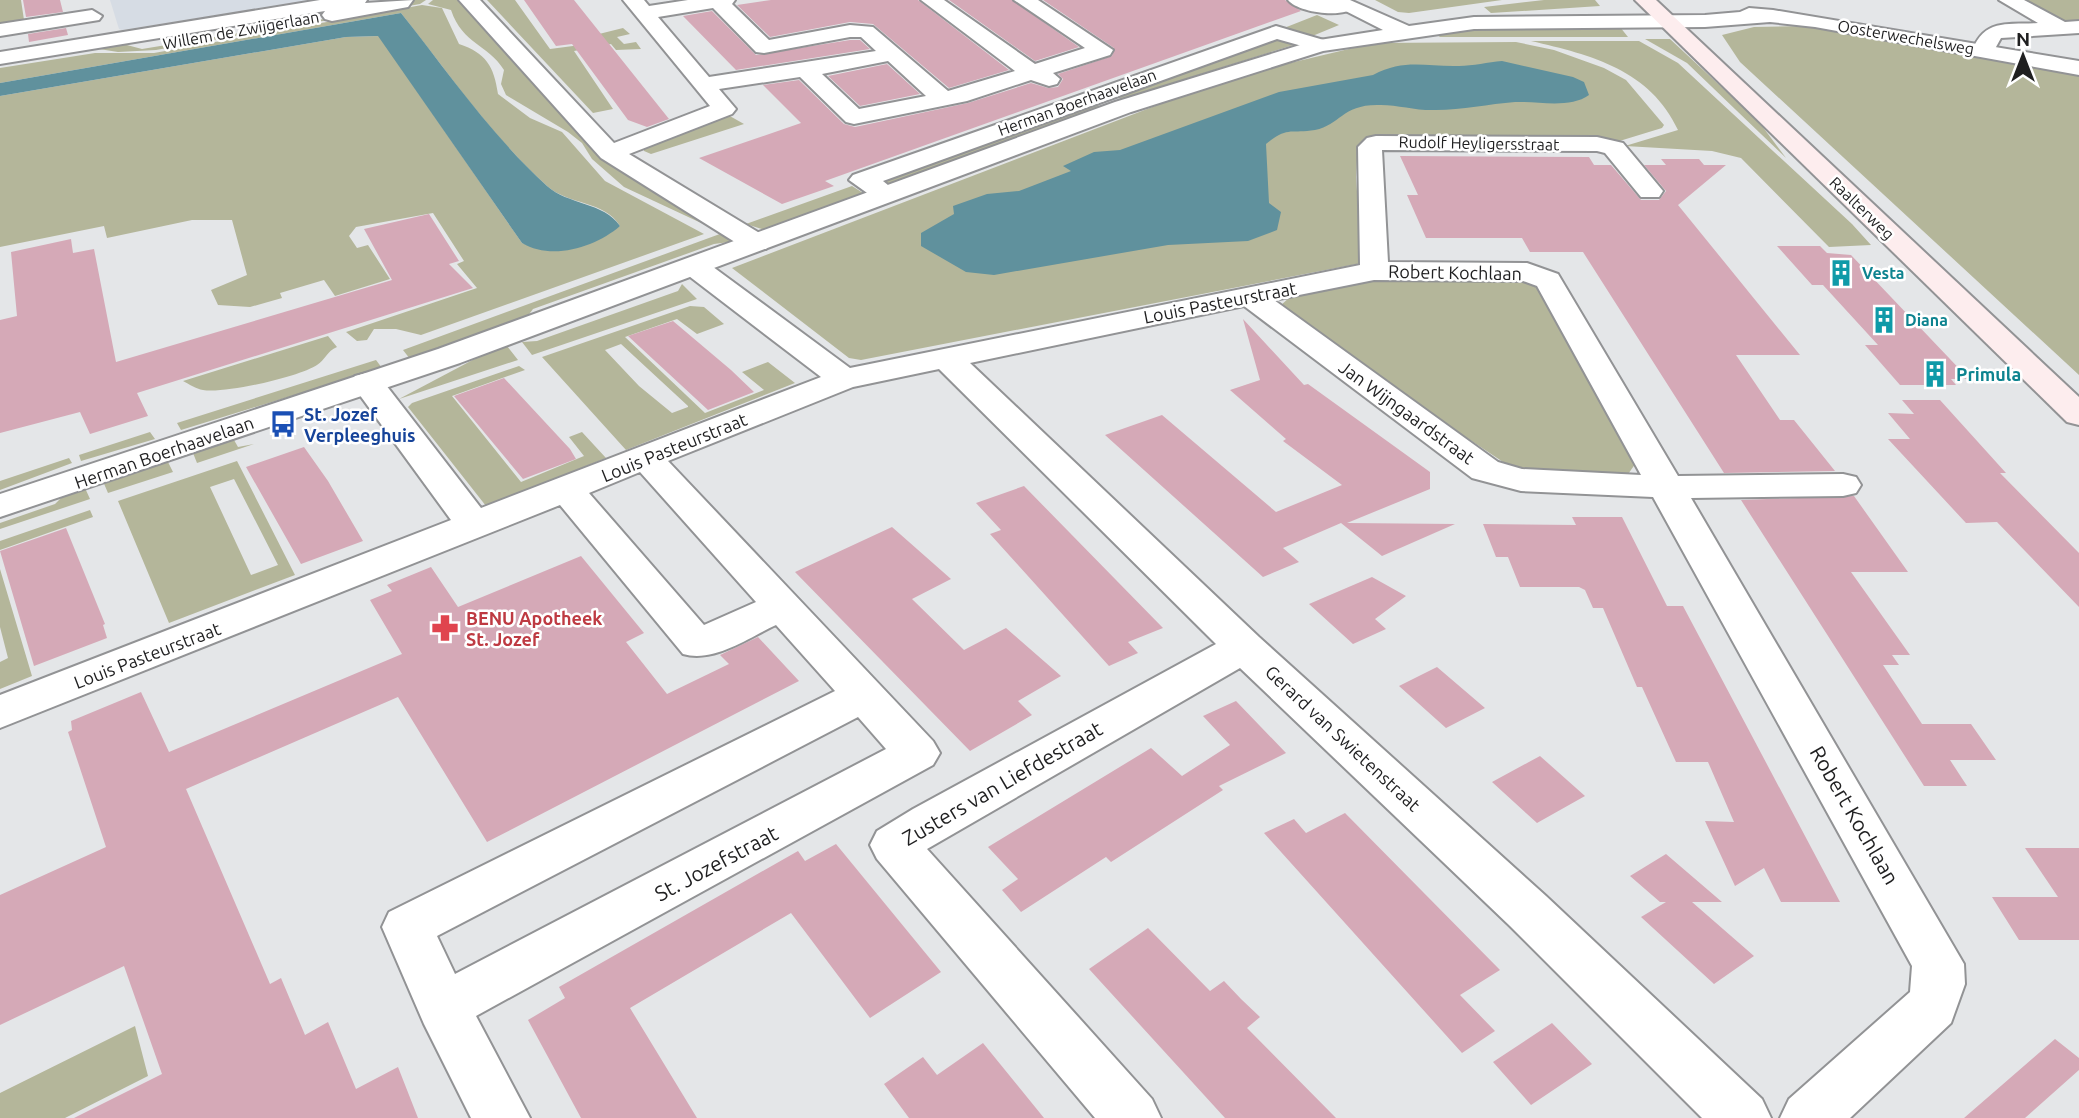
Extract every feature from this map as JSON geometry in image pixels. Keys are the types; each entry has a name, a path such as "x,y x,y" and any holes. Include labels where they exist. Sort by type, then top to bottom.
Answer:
{"main road":[{"name":"Raalterweg","path":"1656,11 2079,415"}],"street":[{"name":"Willem de Zwijgerlaan","path":"0,58 357,0"},
{"name":"Willem de Zwijgerlaan","path":"109,40 148,46 401,3 403,0"},
{"path":"469,0 610,153 756,243"},
{"path":"931,0 1033,73 1123,107"},
{"path":"805,70 853,117 943,99 1102,50 1024,0"},
{"path":"1298,0 1313,6 1347,6 1366,20 1394,31"},
{"path":"2009,0 2071,28"},
{"path":"639,6 721,1 764,47 850,31 866,31 943,99"},
{"path":"610,153 724,108 639,6"},
{"path":"0,30 89,8 109,40"},
{"name":"Herman Boerhaavelaan","path":"0,506 367,383 695,267 1123,107 1325,44 1394,31 1656,11"},
{"name":"Oosterwechelsweg","path":"1656,11 1773,16 2079,68"},
{"path":"1983,51 1988,38 1996,33 2071,28"},
{"name":"Herman Boerhaavelaan","path":"886,194 862,180 1276,32 1325,44"},
{"path":"706,84 893,54"},
{"name":"Rudolf Heyligersstraat","path":"1374,271 1370,147 1376,144 1597,144 1614,148 1650,191"},
{"path":"695,267 844,379"},
{"name":"Louis Pasteurstraat","path":"0,712 844,379 1374,271"},
{"name":"Robert Kochlaan","path":"1374,271 1527,272 1548,280 1938,964 1938,984 1932,1006 1810,1118"},
{"name":"Jan Wijngaardstraat","path":"1250,297 1485,470 1521,480 1665,487"},
{"name":"Gerard van Swietenstraat","path":"945,357 1244,647 1528,911 1742,1118"},
{"path":"367,383 474,525"},
{"name":"St. Jozefstraat","path":"443,1007 917,754 646,458"},
{"path":"1665,487 1843,485"},
{"path":"566,489 698,644 782,606"},
{"name":"Zusters van Liefdestraat","path":"1132,1118 894,845 930,822 1244,647"},
{"path":"501,1118 443,1007 407,927 863,695"}],"shaded area":[{"path":"110,0 311,0 122,30 119,29"}],"green space":[{"path":"0,0 21,0 24,20 61,14 0,27"},
{"path":"414,0 426,0 420,4 156,50 118,52 99,49 102,44 123,44 142,49 409,5"},
{"path":"433,0 458,0 594,149 714,229 624,187 592,159 582,143 568,132 506,95 501,84 504,70 462,30 451,10 428,4"},
{"path":"487,0 515,0 550,49 596,43 591,36 623,28 630,34 617,37 624,44 636,42 641,49 616,50 611,44 574,51 613,109 593,113"},
{"path":"1375,0 1502,0 1409,13 1398,12"},
{"path":"1544,0 1595,0 1600,6 1491,13 1484,7"},
{"path":"2020,0 2079,0 2079,22 2058,20"},
{"path":"422,5 442,8 459,44 482,56 491,68 498,94 530,118 562,132 605,181 704,234 421,335 396,329 374,329 367,340 357,341 346,332 477,288 457,264 464,261 433,213 356,227 349,236 357,248 368,245 390,279 335,296 324,280 280,293 282,298 250,307 218,305 211,290 247,275 232,220 192,220 107,238 104,226 0,247 0,96 346,37 379,36 522,243 560,249 620,226 606,212 556,192 527,167 471,103 401,13 0,83 0,68 95,53 154,53"},
{"path":"1317,15 1339,25 1310,37 1284,28"},
{"path":"1476,26 1620,27 1628,37 1440,37 1430,30"},
{"path":"1806,26 2079,72 2079,375 1740,62 1722,35 1754,27"},
{"path":"1268,37 1303,42 1121,99 1109,95"},
{"path":"1645,39 1670,39 1759,122 1786,158 1687,63"},
{"path":"1531,41 1639,41 1678,63 1852,224 1871,245 1829,247 1741,158 1712,151 1625,146 1678,130 1652,93 1635,79 1597,59"},
{"path":"1516,42 1554,50 1604,68 1626,80 1664,125 1662,128 1613,143 1369,140 1358,145 1356,177 1362,263 861,360 849,358 732,268 1168,101 1269,68 1374,43"},
{"path":"1091,103 1100,106 889,185 881,180"},
{"path":"728,115 744,124 651,154 644,151 644,148"},
{"path":"852,186 863,193 765,230 746,224"},
{"path":"728,231 729,242 714,244 533,309 527,317 410,359 403,350"},
{"path":"1390,278 1513,278 1543,290 1638,460 1626,477 1515,470 1291,320 1280,306 1290,297"},
{"path":"682,284 697,299 532,355 522,342 537,341 678,291"},
{"path":"690,306 704,307 724,324 697,334 677,319 625,337 705,413 764,390 742,372 768,362 795,383 626,450 542,357","holes":["621,344 688,406 672,413 639,386 605,350"]},
{"path":"328,336 337,347 317,365 295,375 213,391 200,389 183,381"},
{"path":"507,346 518,360 399,399 484,354"},
{"path":"376,360 382,368 181,430 177,423"},
{"path":"519,366 525,370 452,396 521,482 584,456 569,437 582,432 606,458 486,506 408,407 412,403"},
{"path":"150,432 155,439 81,461 79,455"},
{"path":"234,440 238,447 254,444 197,463 193,453"},
{"path":"69,458 72,463 0,490 0,481"},
{"path":"166,458 173,472 108,493 102,479"},
{"path":"237,461 295,575 169,623 118,501","holes":["234,479 278,565 251,575 210,487"]},
{"path":"85,488 90,499 0,529 0,523 55,504 64,495"},
{"path":"90,510 93,517 0,550 0,541"},
{"path":"0,569 32,676 0,689 0,662 8,658 0,627"},
{"path":"135,1026 148,1076 65,1118 0,1118 0,1093"}],"water":[{"path":"401,13 507,146 547,186 565,197 605,212 620,226 599,240 573,249 547,251 522,243 378,36 346,37 0,96 0,83"},
{"path":"1502,61 1573,77 1584,82 1589,95 1573,102 1515,102 1446,110 1365,106 1315,130 1279,135 1266,144 1269,203 1281,212 1277,230 1248,241 1168,245 994,275 966,272 921,246 921,233 954,214 953,206 987,194 1019,191 1071,171 1063,166 1094,152 1120,150 1279,92 1373,75 1406,65 1464,66"}],"building":[{"path":"23,0 60,0 63,12 26,17"},
{"path":"524,0 574,0 669,119 647,127 628,120 572,44 556,46"},
{"path":"771,0 918,0 1009,70 949,88 873,24 850,22 770,37 737,5"},
{"path":"949,0 1012,0 1079,47 1035,61"},
{"path":"1043,0 1285,0 1301,11 825,181 834,186 782,204 699,158 801,123 763,85 799,80 844,124 855,127 968,103 1031,83 1048,88 1058,87 1063,79 1058,74 1112,56 1114,48"},
{"path":"712,11 756,55 850,40 860,40 870,49 736,70 683,16"},
{"path":"66,28 68,35 29,42 28,34"},
{"path":"887,64 920,94 860,106 828,76"},
{"path":"1400,156 1589,157 1594,165 1611,165 1641,200 1659,200 1666,191 1644,165 1666,165 1661,159 1699,159 1704,165 1726,165 1678,205 1800,355 1736,355 1780,420 1794,420 1835,471 1724,473 1583,252 1530,252 1522,238 1426,238 1407,195 1418,195"},
{"path":"429,214 459,261 449,264 473,288 137,393 148,416 90,434 80,412 0,433 0,320 17,316 11,252 71,239 73,253 94,249 116,362 392,280 364,229"},
{"path":"1777,246 1820,246 1827,253 1851,255 1969,379 1951,379 1956,385 1900,385 1865,345 1878,345 1823,285 1812,285"},
{"path":"1243,319 1304,385 1308,384 1430,472 1430,489 1347,523 1455,524 1382,556 1341,523 1283,548 1299,562 1263,577 1105,435 1162,415 1276,512 1342,485 1283,441 1286,439 1230,390 1260,380"},
{"path":"673,321 754,392 708,410 628,336"},
{"path":"504,378 570,449 576,459 523,479 454,396"},
{"path":"1902,400 1940,400 2006,473 2000,473 2079,553 2079,607 1997,522 1966,523 1888,439 1910,439 1888,413 1914,414"},
{"path":"304,447 328,481 363,541 301,564 246,467"},
{"path":"1024,486 1163,628 1128,642 1138,653 1109,666 990,534 1001,530 976,503"},
{"path":"1854,496 1908,572 1851,572 1910,655 1892,655 1899,665 1883,665 1922,724 1971,724 1996,760 1950,760 1967,786 1924,786 1741,500"},
{"path":"1572,517 1622,517 1667,606 1683,606 1840,902 1781,902 1764,868 1735,886 1705,821 1734,822 1708,762 1676,762 1642,687 1637,687 1603,608 1593,608 1585,590 1579,587 1520,587 1508,557 1496,557 1483,524 1576,525"},
{"path":"892,527 951,579 912,599 964,650 1006,628 1061,676 1018,701 1032,715 970,751 795,572"},
{"path":"66,528 105,624 103,625 107,638 34,666 0,551"},
{"path":"581,556 644,633 626,642 667,694 729,664 720,655 758,637 799,681 487,842 398,697 186,789 270,984 281,978 305,1035 328,1022 356,1089 398,1067 418,1118 74,1118 162,1074 124,966 0,1025 0,895 106,847 68,732 72,730 71,721 141,692 169,752 402,654 370,600 392,591 387,585 431,567 458,607"},
{"path":"1372,577 1406,596 1375,619 1386,629 1353,644 1309,604"},
{"path":"1437,667 1485,708 1446,728 1399,686"},
{"path":"1236,701 1286,753 1219,786 1223,790 1111,862 1106,857 1021,912 1002,890 1018,879 988,847 1151,748 1182,776 1230,745 1203,716"},
{"path":"1540,756 1585,796 1537,823 1492,782"},
{"path":"1345,813 1500,970 1460,995 1495,1031 1462,1053 1264,833 1294,819 1306,833"},
{"path":"836,844 941,972 870,1018 791,913 630,1008 697,1118 581,1118 528,1020 565,998 559,987 798,851 805,861"},
{"path":"2025,848 2079,848 2079,940 2019,940 1992,897 2058,897"},
{"path":"1666,854 1722,902 1692,902 1754,956 1714,984 1641,917 1666,902 1660,902 1630,876"},
{"path":"1148,928 1210,991 1224,981 1260,1017 1247,1028 1336,1118 1225,1118 1089,969"},
{"path":"1552,1023 1592,1064 1531,1105 1493,1062"},
{"path":"2055,1039 2079,1058 2079,1070 2025,1118 1964,1118"},
{"path":"983,1043 1044,1118 909,1118 884,1084 923,1057 937,1075"}],"place":[{"name":"Vesta","path":"1841,273"},
{"name":"Diana","path":"1884,320"},
{"name":"Primula","path":"1935,374"},
{"name":"St. Jozef Verpleeghuis","path":"283,424"},
{"name":"BENU Apotheek St. Jozef","path":"445,628"}]}
